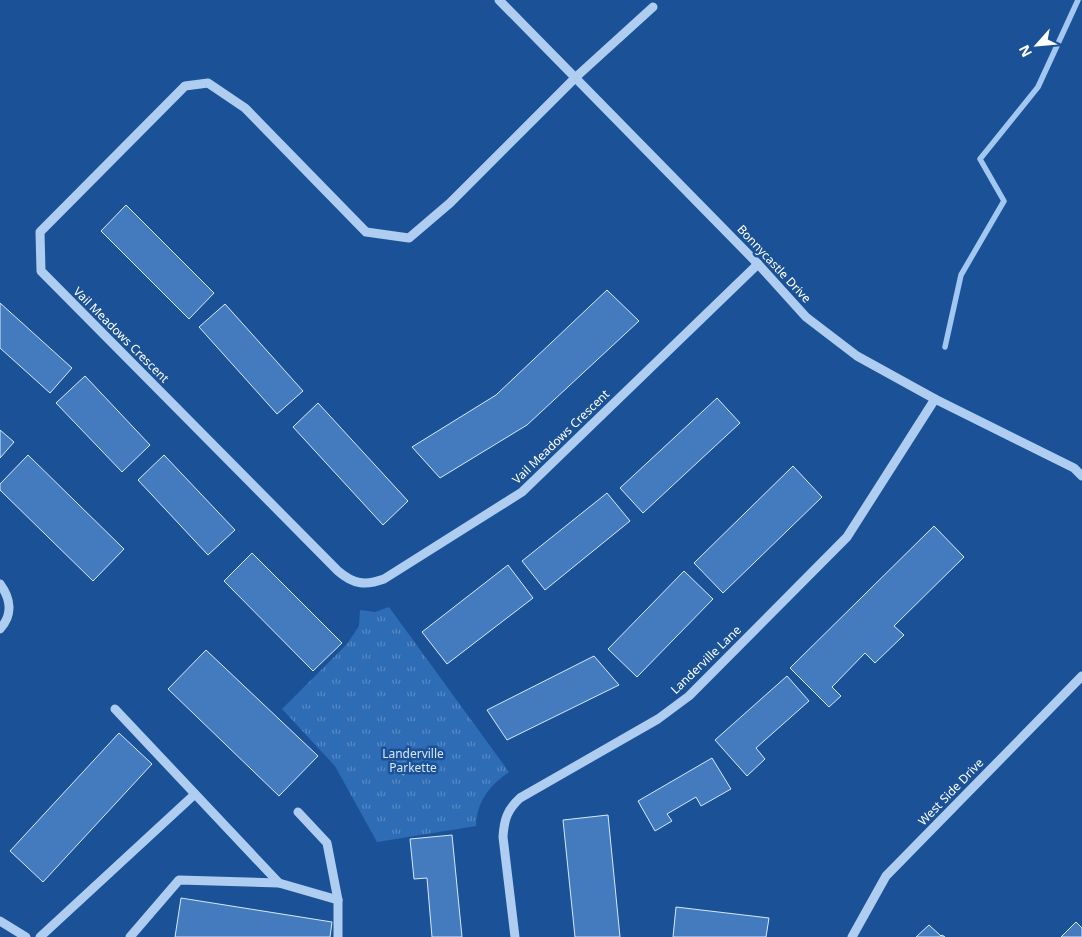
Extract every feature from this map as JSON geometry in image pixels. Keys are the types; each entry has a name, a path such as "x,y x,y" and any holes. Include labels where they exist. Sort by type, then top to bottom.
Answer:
{"street":[{"name":"Bonnycastle Drive","path":"499,0 758,264 806,317 857,356 935,399 1074,468 1082,476"},
{"path":"576,77 653,7"},
{"name":"Vail Meadows Crescent","path":"576,77 450,203 409,238 366,232 245,108 208,83 185,86 40,232 41,271 338,572 347,579 360,584 372,583 384,578 522,492 758,264"},
{"name":"Landerville Lane","path":"515,937 503,838 504,821 509,808 520,798 658,719 689,696 847,537 935,399"},
{"path":"0,584 5,590 10,614 0,629"},
{"name":"West Side Drive","path":"852,937 886,876 1082,676"},
{"path":"115,709 278,883"},
{"path":"40,937 194,794"},
{"path":"298,812 328,842 338,900 338,937"},
{"path":"130,937 179,880 278,883 338,900"},
{"path":"0,921 26,937"}],"green space":[{"name":"Landerville Parkette","path":"389,607 509,772 485,795 479,809 476,826 377,842 335,766 282,709 347,644 359,626 360,610 375,612"}],"building":[{"path":"126,205 214,293 189,319 101,231"},
{"path":"607,290 639,321 527,425 440,478 412,447 496,395"},
{"path":"0,303 72,368 50,393 0,348"},
{"path":"225,304 303,391 277,414 199,327"},
{"path":"85,376 150,445 122,472 56,403"},
{"path":"717,398 740,423 643,513 620,488"},
{"path":"318,403 408,501 383,525 293,427"},
{"path":"0,430 14,442 0,458"},
{"path":"28,455 124,549 93,581 0,490 0,484"},
{"path":"164,455 235,530 208,555 138,480"},
{"path":"793,466 822,497 723,593 694,563"},
{"path":"607,493 630,521 545,590 522,561"},
{"path":"934,526 964,557 894,626 904,635 875,663 865,653 832,687 841,696 829,707 790,668"},
{"path":"252,553 342,643 313,671 224,581"},
{"path":"508,565 533,598 447,664 422,632"},
{"path":"684,571 713,599 637,677 608,649"},
{"path":"206,650 318,756 279,796 168,689"},
{"path":"594,656 619,685 507,740 487,710"},
{"path":"787,676 809,701 756,748 765,759 747,776 715,740"},
{"path":"119,733 152,764 43,882 10,851"},
{"path":"396,754 411,761 404,775 389,768"},
{"path":"712,758 731,789 701,806 696,797 667,814 672,821 655,831 638,801"},
{"path":"608,815 620,937 575,937 563,820"},
{"path":"452,835 462,937 432,937 427,878 414,879 410,839"},
{"path":"181,898 332,922 330,937 175,937"},
{"path":"676,907 769,918 766,937 673,937"},
{"path":"1076,922 1082,928 1082,937 1061,937"},
{"path":"929,925 941,936 945,937 916,937"}],"waterway":[{"path":"945,347 961,275 1004,201 980,159 1038,87 1078,0"}]}
